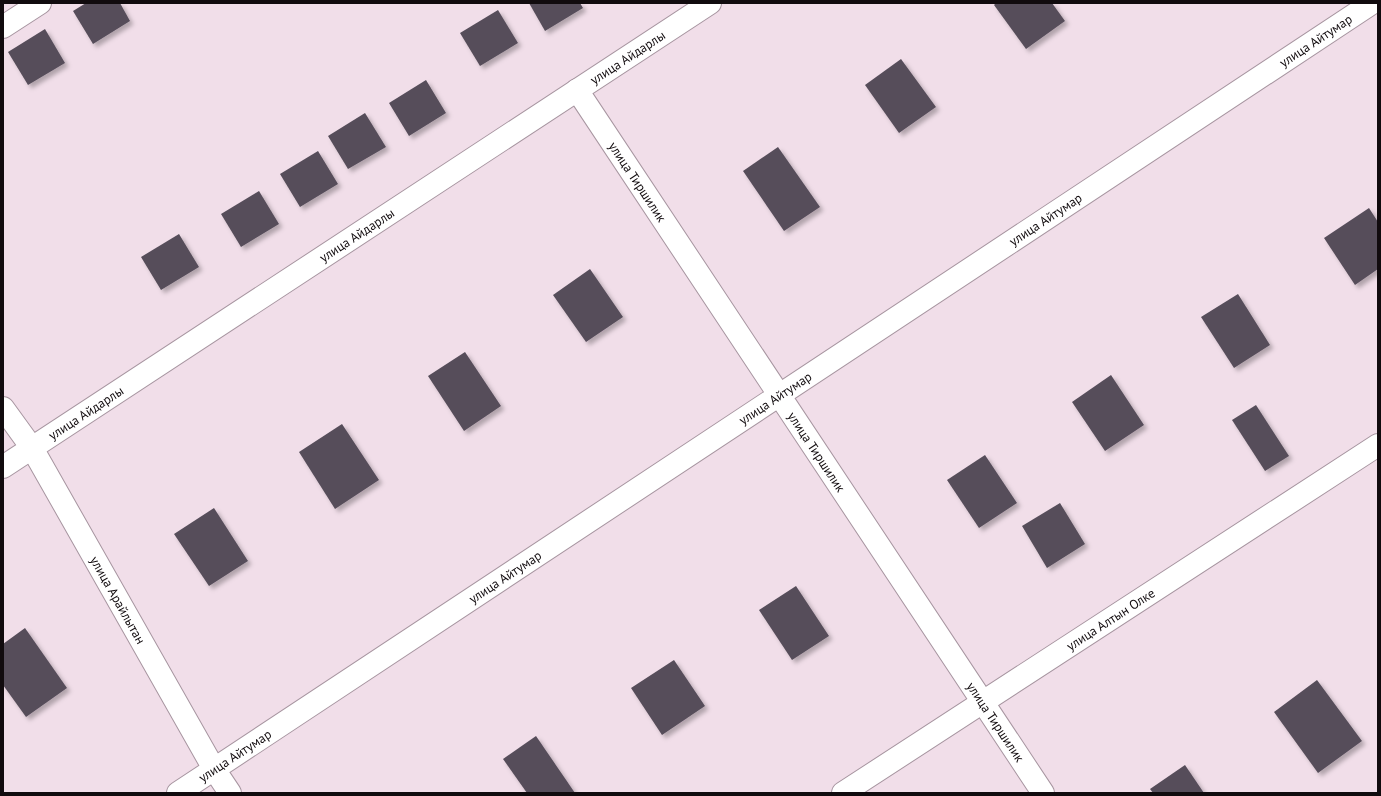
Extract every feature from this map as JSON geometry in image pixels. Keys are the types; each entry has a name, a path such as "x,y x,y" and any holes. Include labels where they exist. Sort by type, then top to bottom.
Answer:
{"street":[{"path":"3,27 40,3"},
{"name":"улица Айдарлы","path":"3,467 710,3"},
{"name":"улица Айтумар","path":"178,793 1372,3"},
{"name":"улица Тиршилик","path":"577,90 1043,793"},
{"name":"улица Арайлытан","path":"3,408 32,448 214,769 230,793"},
{"name":"улица Алтын Олке","path":"843,793 1378,445"}],"building":[{"path":"86,3 120,3 130,21 93,44 73,11"},
{"path":"529,3 580,3 583,8 545,31"},
{"path":"996,3 1052,3 1065,21 1026,49 994,5"},
{"path":"498,10 518,43 480,66 460,33"},
{"path":"45,29 65,63 28,85 8,52"},
{"path":"901,59 936,107 899,133 865,85"},
{"path":"426,80 446,113 409,136 389,103"},
{"path":"365,113 386,147 348,169 328,136"},
{"path":"778,147 820,207 784,231 743,171"},
{"path":"318,151 338,184 300,207 280,174"},
{"path":"259,191 279,224 241,247 221,214"},
{"path":"1369,208 1378,222 1378,269 1355,285 1324,238"},
{"path":"179,234 199,267 161,290 141,257"},
{"path":"590,269 623,317 586,342 553,295"},
{"path":"1238,294 1270,345 1234,368 1201,317"},
{"path":"465,352 501,406 464,431 428,376"},
{"path":"1111,375 1144,425 1105,451 1072,402"},
{"path":"1256,405 1289,456 1265,471 1232,420"},
{"path":"342,424 379,480 335,509 299,452"},
{"path":"985,455 1017,503 979,528 947,480"},
{"path":"1060,503 1085,544 1047,568 1022,526"},
{"path":"214,508 248,561 209,586 174,534"},
{"path":"796,586 829,636 792,660 759,610"},
{"path":"25,628 67,688 26,717 3,685 3,644"},
{"path":"674,660 705,706 662,735 631,688"},
{"path":"1317,680 1362,741 1318,773 1274,712"},
{"path":"536,736 575,793 527,793 503,759"},
{"path":"1185,765 1204,793 1153,793 1150,789"}]}
